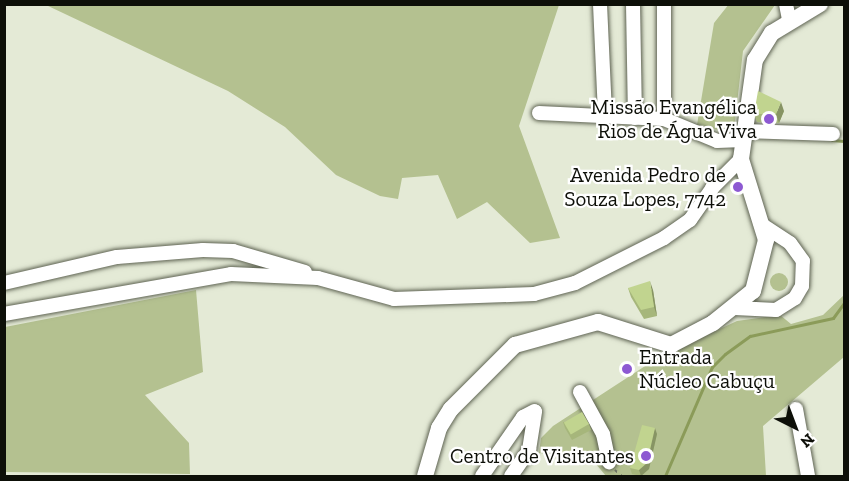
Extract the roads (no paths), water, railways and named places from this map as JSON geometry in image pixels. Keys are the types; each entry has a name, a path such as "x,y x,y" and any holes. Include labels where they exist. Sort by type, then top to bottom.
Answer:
{"main road":[{"path":"425,477 439,428 451,409 515,345 598,322 671,345 735,308 753,291 762,267 766,240 741,159 758,49 788,12 820,4"}],"street":[{"path":"600,4 605,116"},
{"path":"633,4 635,118"},
{"path":"664,4 664,119"},
{"path":"539,113 664,119 717,141 744,136 833,134"},
{"path":"4,283 117,257 203,250 233,251 394,300 534,294 574,283 639,254 690,220 741,159"},
{"path":"735,308 776,310 795,298 804,279 803,261 790,243 761,224"},
{"path":"4,314 231,274 318,278"},
{"path":"580,392 603,434 609,462"},
{"path":"796,409 808,477"},
{"path":"482,477 523,417 535,411 529,450 511,477"}],"waterway":[{"path":"832,140 844,141"},
{"path":"844,210 844,235"},
{"path":"665,476 712,367 725,354 750,336 833,318 844,303"}],"place":[{"name":"Missão Evangélica Rios de Água Viva","path":"769,119"},
{"name":"Avenida Pedro de Souza Lopes, 7742","path":"738,187"},
{"name":"Entrada Núcleo Cabuçu","path":"627,369"},
{"name":"Centro de Visitantes","path":"646,456"}]}
